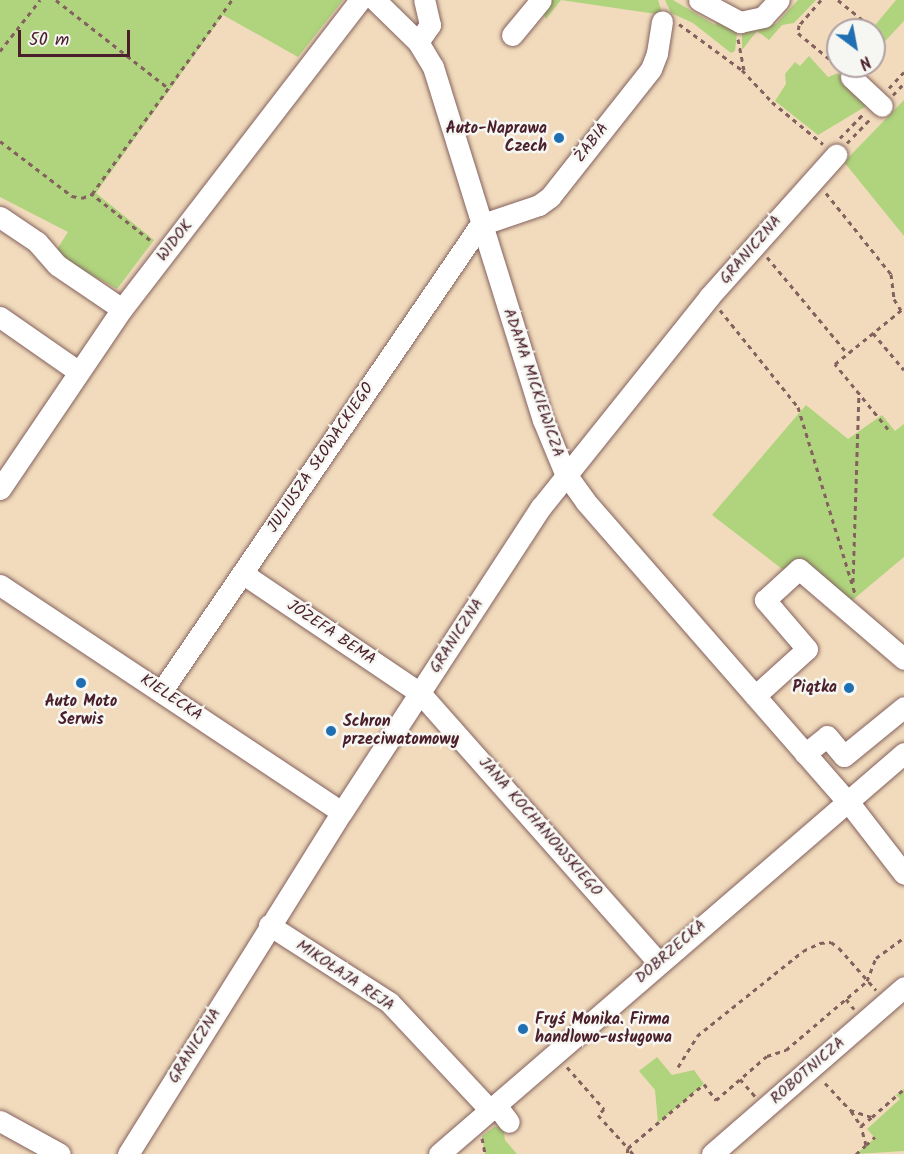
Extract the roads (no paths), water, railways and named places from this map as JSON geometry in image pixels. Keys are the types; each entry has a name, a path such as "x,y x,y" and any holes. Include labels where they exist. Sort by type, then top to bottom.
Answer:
{"street":[{"name":"WIDOK","path":"0,489 122,309 360,0"},
{"name":"ADAMA MICKIEWICZA","path":"375,0 418,42 433,67 480,225 543,420 565,473 585,501 847,801 904,874"},
{"path":"418,42 430,24 424,0"},
{"path":"512,35 540,0"},
{"path":"699,0 740,22 763,17 779,0"},
{"name":"ŻABIA","path":"480,225 540,206 550,197 651,69 662,21"},
{"path":"852,78 882,106"},
{"name":"GRANICZNA","path":"128,1154 269,925 565,473 710,297 836,155"},
{"path":"0,217 37,242 57,265 122,309"},
{"name":"JULIUSZA SŁOWACKIEGO","path":"161,692 480,225"},
{"path":"0,316 79,372"},
{"path":"755,696 807,649 765,600 799,569 904,659"},
{"name":"JÓZEFA BEMA","path":"242,573 420,693"},
{"name":"KIELECKA","path":"0,585 342,812"},
{"name":"JANA KOCHANOWSKIEGO","path":"420,693 658,963"},
{"path":"805,754 827,736 844,756 904,707"},
{"name":"DOBRZECKA","path":"440,1154 658,963 904,753"},
{"name":"MIKOŁAJA REJA","path":"269,925 389,1002 508,1122"},
{"name":"ROBOTNICZA","path":"712,1154 904,987"},
{"path":"0,1121 60,1154"}],"place":[{"name":"Auto-Naprawa Czech","path":"559,138"},
{"name":"Auto Moto Serwis","path":"81,683"},
{"name":"Piątka","path":"849,688"},
{"name":"Schron przeciwatomowy","path":"331,731"},
{"name":"Fryś Monika. Firma handlowo-usługowa","path":"523,1029"}]}
